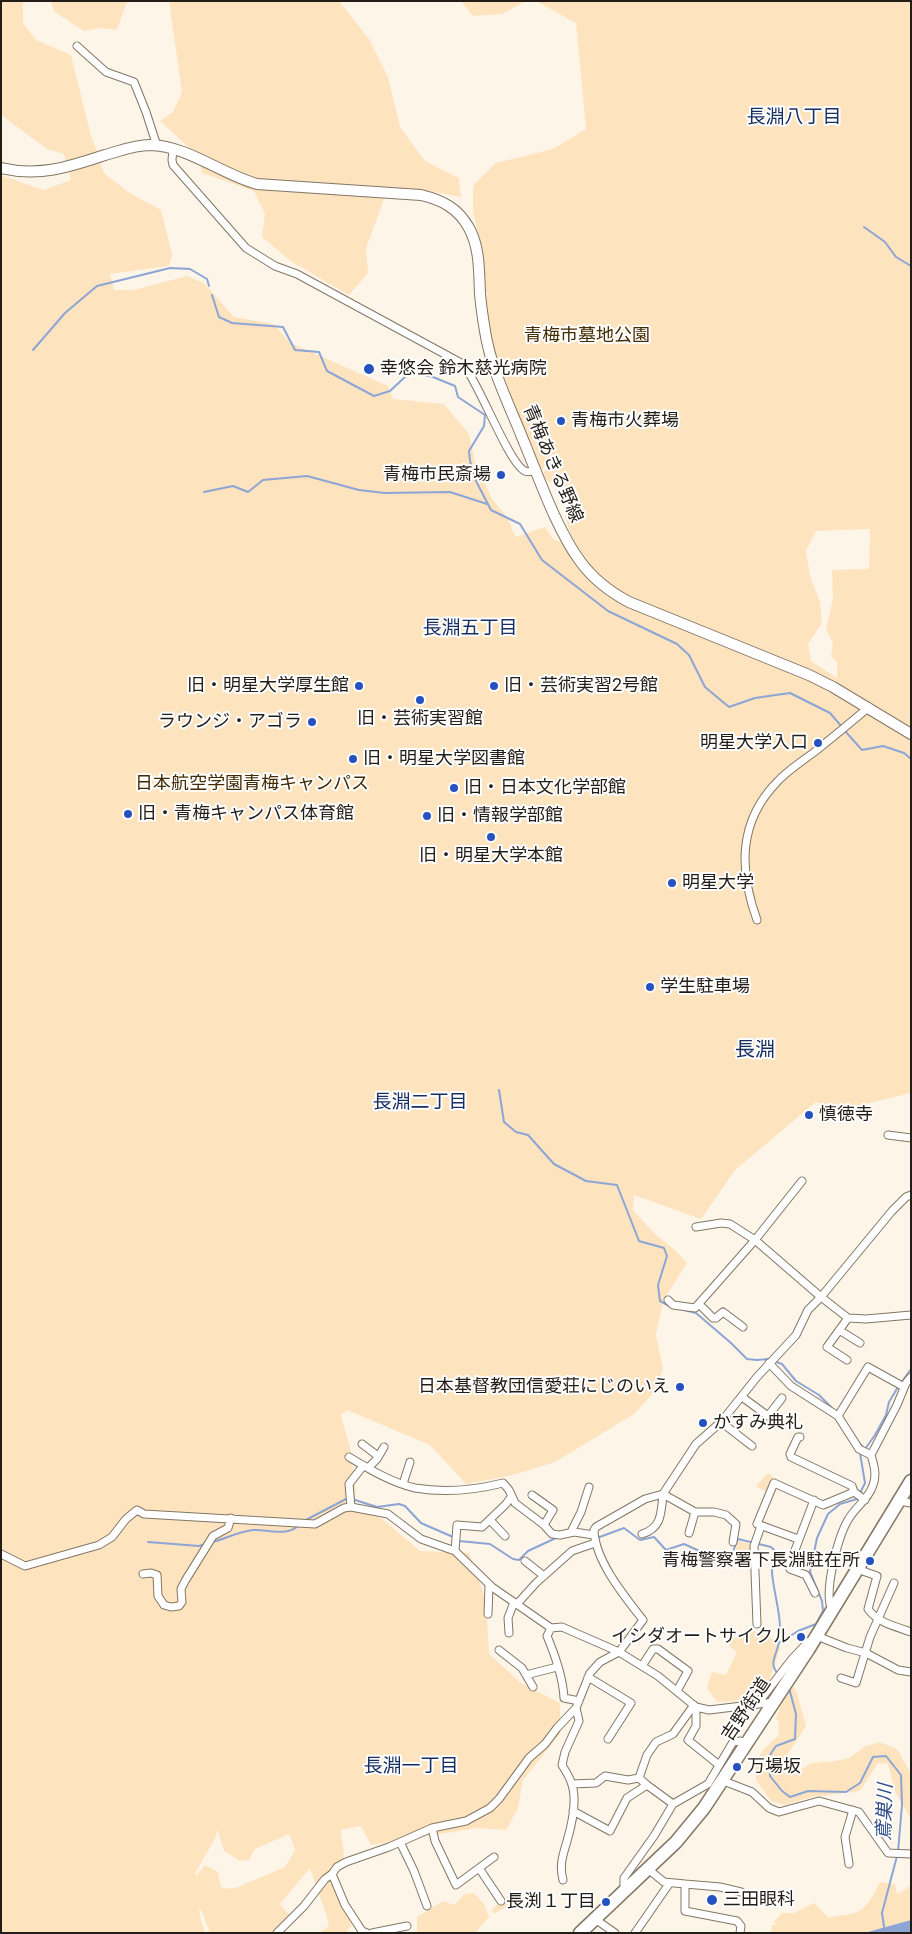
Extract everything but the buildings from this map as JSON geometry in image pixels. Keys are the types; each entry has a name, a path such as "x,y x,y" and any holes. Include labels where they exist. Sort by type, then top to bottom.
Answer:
{"highway":[{"name":"吉野街道","path":"580,1933 648,1869 694,1821 775,1702 783,1679 816,1638 858,1569 905,1502 911,1481"}],"main road":[{"name":"青梅あきる野線","path":"1,168 13,171 49,172 132,147 157,146 173,149 257,184 421,195 447,204 456,211 470,229 475,241 478,255 480,296 491,359 568,543 581,562 607,589 640,607 809,675 869,707 911,734"}],"street":[{"path":"77,46 106,72 134,82 157,146"},
{"path":"173,149 173,165 246,248 275,266 297,274 464,364 475,380 507,448 522,469 529,472 536,470"},
{"path":"757,920 750,900 744,864 745,844 751,822 759,804 777,781 869,707"},
{"path":"888,1135 911,1138"},
{"path":"668,1300 673,1305 695,1308 756,1240 802,1181"},
{"path":"642,1534 651,1532 661,1518 663,1494 696,1444 721,1422 769,1363 776,1358 796,1335 808,1310 822,1297 892,1211 906,1197 911,1195"},
{"path":"696,1227 721,1223 730,1224 756,1240 848,1318 866,1319 911,1315"},
{"path":"699,1304 713,1318 716,1318 723,1312 743,1327"},
{"path":"847,1360 827,1347 848,1318"},
{"path":"839,1330 860,1343"},
{"path":"769,1363 791,1386 839,1415 860,1450 869,1454"},
{"path":"839,1415 868,1367 901,1385"},
{"path":"832,1610 829,1604 833,1566 842,1532 859,1496 873,1485 875,1474 869,1454 897,1405 901,1385 911,1377"},
{"path":"742,1397 768,1416 782,1398"},
{"path":"721,1422 752,1446"},
{"path":"800,1438 798,1437 790,1454 791,1457 852,1486 859,1496"},
{"path":"362,1444 378,1456"},
{"path":"351,1507 349,1484 378,1456 384,1447"},
{"path":"349,1457 366,1467 415,1488 451,1490 503,1483 509,1490 515,1503 544,1525 552,1534 560,1535 571,1532 595,1540"},
{"path":"403,1484 410,1462"},
{"path":"798,1539 758,1524 774,1483 827,1504 836,1498 859,1496"},
{"path":"571,1532 581,1512 589,1487"},
{"path":"277,1933 304,1906 337,1867 432,1828 466,1820 490,1808 499,1799 529,1758 545,1744 577,1705 588,1677 600,1662 619,1652 643,1620 618,1588 595,1540 594,1530 596,1527 645,1499 663,1494 695,1512 714,1512 726,1515 736,1524 733,1542"},
{"path":"532,1495 552,1510 544,1525"},
{"path":"455,1551 457,1525 482,1527 511,1497"},
{"path":"814,1500 789,1566 790,1569 806,1575 815,1593"},
{"path":"1,1554 25,1566 92,1548 109,1540 126,1519 137,1510 144,1514 315,1524 338,1510 351,1507 388,1514 422,1539 455,1551 490,1585 551,1628 562,1627 619,1652 642,1666 695,1706 708,1710 775,1702"},
{"path":"689,1533 695,1512"},
{"path":"143,1574 158,1575 158,1596 164,1606 179,1606 182,1602 181,1589 185,1581 213,1536 228,1528 231,1518"},
{"path":"490,1520 505,1536"},
{"path":"757,1624 754,1543 761,1526"},
{"path":"509,1633 508,1618 516,1603 572,1551 595,1540"},
{"path":"525,1561 544,1576"},
{"path":"858,1569 877,1576 868,1609 877,1620 911,1632"},
{"path":"841,1678 856,1683 870,1637 894,1583"},
{"path":"488,1614 490,1585"},
{"path":"551,1628 547,1636 557,1661 557,1667 562,1675 564,1698 577,1705"},
{"path":"816,1638 866,1653 898,1670 911,1672"},
{"path":"642,1666 653,1649 658,1649 688,1671 677,1691"},
{"path":"499,1650 522,1668 533,1687"},
{"path":"526,1675 557,1667"},
{"path":"588,1677 631,1703 608,1739"},
{"path":"758,1703 783,1679"},
{"path":"563,1880 561,1869 562,1856 573,1811 572,1784 562,1765 565,1752 579,1721 577,1705"},
{"path":"695,1706 696,1726 688,1740 719,1765"},
{"path":"640,1778 647,1755 656,1742 673,1734 695,1706"},
{"path":"624,1892 624,1878 654,1836 673,1804 708,1784 733,1742 740,1741 746,1744"},
{"path":"572,1784 596,1782 605,1776 628,1780 640,1778"},
{"path":"640,1778 673,1804"},
{"path":"721,1780 752,1792 769,1808 779,1812 819,1801 853,1810 863,1816 888,1853 911,1854"},
{"path":"573,1811 610,1831 627,1798 648,1785"},
{"path":"849,1864 845,1837 853,1810"},
{"path":"432,1828 435,1841 456,1885 494,1857"},
{"path":"400,1842 414,1871 427,1906"},
{"path":"479,1868 501,1901"},
{"path":"648,1869 669,1884 712,1886 742,1892"},
{"path":"332,1874 346,1905 362,1931 367,1933"},
{"path":"635,1933 638,1926 669,1884"},
{"path":"685,1884 685,1911 737,1921 741,1926 740,1933"},
{"path":"595,1919 615,1933"},
{"path":"372,1933 407,1926"}],"green space":[{"path":"1,1 23,1 23,23 36,40 71,55 90,132 104,173 128,192 161,210 172,255 169,266 110,274 114,290 134,290 187,276 204,283 234,317 273,324 291,343 388,386 393,399 444,404 469,434 477,472 485,483 492,499 506,516 516,537 545,527 554,540 574,545 565,517 570,488 547,481 543,475 549,462 540,472 497,358 493,358 484,299 488,294 484,287 483,254 473,212 473,186 496,163 553,149 586,129 576,23 536,1 911,1 911,1093 836,1111 816,1102 735,1170 701,1219 634,1195 633,1210 655,1234 675,1250 687,1263 663,1301 656,1335 663,1368 656,1390 634,1414 555,1462 513,1475 466,1484 430,1445 347,1410 341,1415 350,1448 356,1492 351,1507 382,1519 420,1551 469,1553 486,1601 489,1654 521,1683 560,1703 560,1734 523,1780 518,1808 506,1830 477,1828 371,1845 361,1826 341,1830 344,1856 332,1877 352,1926 347,1930 349,1933 319,1933 329,1926 310,1868 280,1904 289,1915 273,1933 210,1933 199,1908 205,1933 1,1933 1,175 43,190 71,180 64,154 47,149 1,115","holes":["870,529 869,569 832,570 833,599 826,629 833,643 831,657 837,662 837,678 811,661 808,644 822,623 820,602 810,576 806,551 816,531","217,1829 224,1851 240,1861 249,1860 255,1849 289,1834 295,1850 285,1867 238,1887 229,1889 221,1887 218,1872 205,1865 196,1876 195,1873 216,1837"]},
{"path":"50,1 130,1 126,4 117,30 100,28 84,31 55,12"},
{"path":"169,1 339,1 369,39 388,77 400,127 425,161 459,178 461,197 429,191 385,197 366,248 368,273 349,295 292,262 262,237 265,214 254,191 202,173 198,156 160,121 173,112 182,92"},
{"path":"461,1 526,1 502,14 473,16"},
{"path":"768,1473 774,1478 768,1493 756,1486"},
{"path":"738,1541 751,1544 751,1555 735,1553"},
{"path":"754,1631 770,1637 780,1648 769,1682 748,1700 717,1702 707,1688 712,1672 726,1675 737,1652 729,1646 732,1639"},
{"path":"793,1687 797,1693 806,1726 784,1760 784,1769 794,1774 811,1763 849,1758 866,1746 880,1742 897,1749 911,1773 911,1815 909,1816 895,1791 888,1764 878,1763 860,1791 812,1797 784,1805 771,1801 756,1780 755,1762 763,1750 778,1736 779,1723 776,1718 782,1703"},
{"path":"880,1882 895,1884 897,1894 911,1886 911,1920 864,1933 771,1933 772,1925 776,1925 774,1922 782,1913 794,1913 814,1903 828,1917 855,1913 866,1905"},
{"path":"514,1892 516,1901 494,1914 491,1910"},
{"path":"474,1893 484,1904 489,1917 475,1933 417,1932 417,1917 443,1901 454,1905 465,1894"}],"water":[{"path":"911,1920 911,1933 864,1933"}],"waterway":[{"path":"864,227 885,242 896,257 911,266"},
{"path":"33,350 65,313 97,286 170,268 190,269 207,279 209,286"},
{"path":"212,295 219,317 232,323 283,327 295,350 319,352 327,371 374,396 390,391 406,376 415,373 433,377 455,386 458,397 485,415 484,426 469,451 476,481 491,510 520,524 542,560 608,611 677,644 689,655 705,687 729,707 755,698 790,693 830,713 842,727"},
{"path":"204,492 233,486 248,492 263,480 307,476 359,490 385,493 450,492 487,504"},
{"path":"845,731 862,750 883,746 904,753 911,759"},
{"path":"499,1090 504,1122 516,1132 528,1135 554,1164 586,1181 617,1185 639,1241 664,1248 667,1256 658,1285 660,1301 673,1308"},
{"path":"680,1309 696,1313 747,1359 768,1359 782,1364 796,1381 819,1395 833,1409"},
{"path":"901,1383 911,1369"},
{"path":"865,1449 886,1415 889,1402 898,1387"},
{"path":"858,1442 865,1449"},
{"path":"779,1643 798,1631 816,1624 823,1611 822,1601 810,1572 817,1538 828,1514 840,1504 857,1499 865,1483 860,1453 862,1452"},
{"path":"304,1521 348,1498"},
{"path":"352,1499 377,1507 399,1504 405,1506 421,1523 453,1537"},
{"path":"212,1542 248,1531 282,1532 298,1526"},
{"path":"597,1538 624,1528 640,1540 654,1537 666,1550 684,1544 728,1564 738,1539 771,1547 774,1550 772,1573 780,1625 779,1642 773,1662 778,1674"},
{"path":"459,1541 490,1544 513,1559 519,1560 528,1551 558,1537"},
{"path":"148,1542 199,1546 205,1544"},
{"name":"鳶巣川","path":"789,1688 796,1714 795,1739 776,1746 770,1755 770,1776 782,1791 790,1797 808,1791 846,1792 860,1783 873,1757 886,1756 901,1775 902,1805 898,1852"},
{"name":"鳶巣川","path":"885,1933 882,1913 897,1856"}],"place":[{"name":"幸悠会 鈴木慈光病院","path":"369,369"},
{"name":"青梅市火葬場","path":"561,421"},
{"name":"青梅市民斎場","path":"501,475"},
{"name":"旧・明星大学厚生館","path":"359,686"},
{"name":"旧・芸術実習2号館","path":"494,686"},
{"name":"旧・芸術実習館","path":"420,700"},
{"name":"ラウンジ・アゴラ","path":"312,722"},
{"name":"明星大学入口","path":"818,743"},
{"name":"旧・明星大学図書館","path":"353,759"},
{"name":"旧・日本文化学部館","path":"454,788"},
{"name":"旧・青梅キャンパス体育館","path":"128,814"},
{"name":"旧・情報学部館","path":"427,816"},
{"name":"旧・明星大学本館","path":"491,837"},
{"name":"明星大学","path":"672,883"},
{"name":"学生駐車場","path":"650,987"},
{"name":"慎徳寺","path":"809,1115"},
{"name":"日本基督教団信愛荘にじのいえ","path":"680,1387"},
{"name":"かすみ典礼","path":"703,1423"},
{"name":"青梅警察署下長淵駐在所","path":"870,1561"},
{"name":"イシダオートサイクル","path":"801,1637"},
{"name":"万場坂","path":"737,1767"},
{"name":"三田眼科","path":"712,1900"},
{"name":"長渕１丁目","path":"606,1902"}],"district":[{"name":"長淵八丁目","path":"794,118"},
{"name":"長淵五丁目","path":"470,629"},
{"name":"長淵","path":"755,1051"},
{"name":"長淵二丁目","path":"420,1103"},
{"name":"長淵一丁目","path":"411,1767"}],"park label":[{"name":"青梅市墓地公園","path":"587,336"},
{"name":"日本航空学園青梅キャンパス","path":"252,784"}]}
